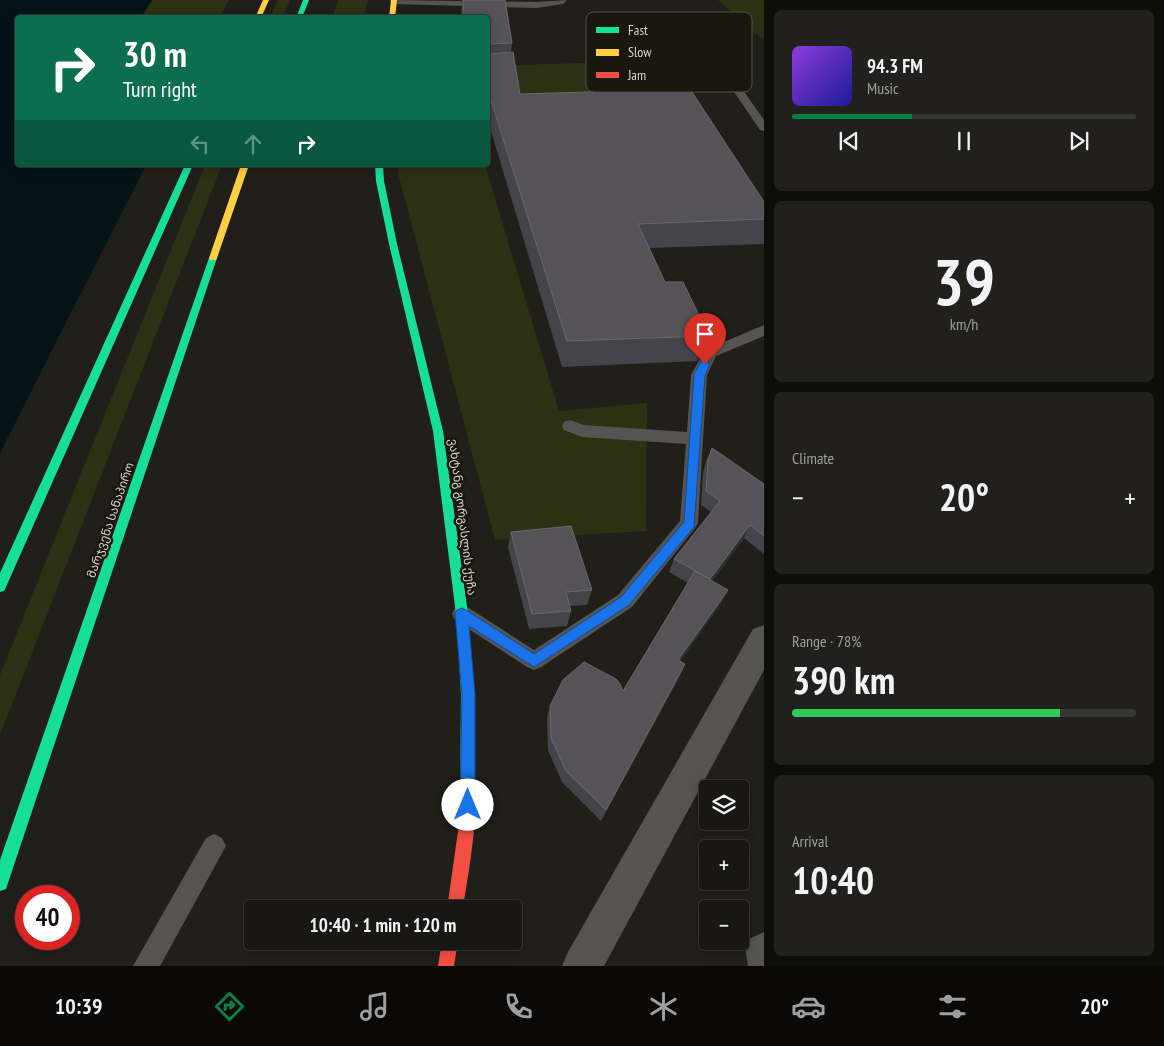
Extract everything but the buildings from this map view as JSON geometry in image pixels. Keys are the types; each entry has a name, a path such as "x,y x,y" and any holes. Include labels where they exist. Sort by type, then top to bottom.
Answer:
{"main road":[{"path":"259,15 266,0"},
{"path":"299,15 306,0"},
{"path":"392,15 394,1"},
{"path":"0,587 188,167"},
{"name":"მარჯვენა სანაპირო","path":"0,884 244,167"},
{"name":"ვახტანგ გორგასლის ქუჩა","path":"379,167 380,181 393,244 438,431 462,614 468,694 467,824 456,900"},
{"path":"446,966 449,950"}],"street":[{"path":"582,966 764,639"}],"lane":[{"path":"394,1 537,5 560,2 562,0"},
{"path":"739,92 764,128"},
{"path":"462,614 534,661 625,601 690,523 700,375 710,353 764,330"},
{"path":"570,426 582,431 695,439"},
{"path":"146,966 214,846"},
{"path":"761,966 758,948 764,944"}],"green space":[{"path":"152,0 229,0 221,15 143,15"},
{"path":"278,0 290,0 284,15 271,15"},
{"path":"338,0 368,0 364,15 334,15"},
{"path":"718,0 764,0 764,38 752,30 752,12 731,12"},
{"path":"586,63 586,92 660,92 668,105 490,112 490,66"},
{"path":"204,167 221,167 0,735 0,675"},
{"path":"398,167 486,167 559,411 647,403 646,531 495,540 398,173"}],"shaded area":[{"path":"0,0 152,0 142,15 15,15 15,167 145,167 0,453"}],"traffic: fast":[{"path":"300,15 306,0"},
{"path":"0,587 188,167"},
{"path":"379,167 380,181 393,244 438,431 462,614 468,694 467,791"},
{"path":"0,883 213,258"}],"traffic: slow":[{"path":"259,15 266,0"},
{"path":"392,15 394,0"},
{"path":"213,258 244,167"}],"traffic: jam":[{"path":"456,900 467,824 467,791"},
{"path":"446,966 449,950"}],"route":[{"path":"468,805 468,694 462,614 534,661 625,601 690,523 700,375 705,364"}]}
